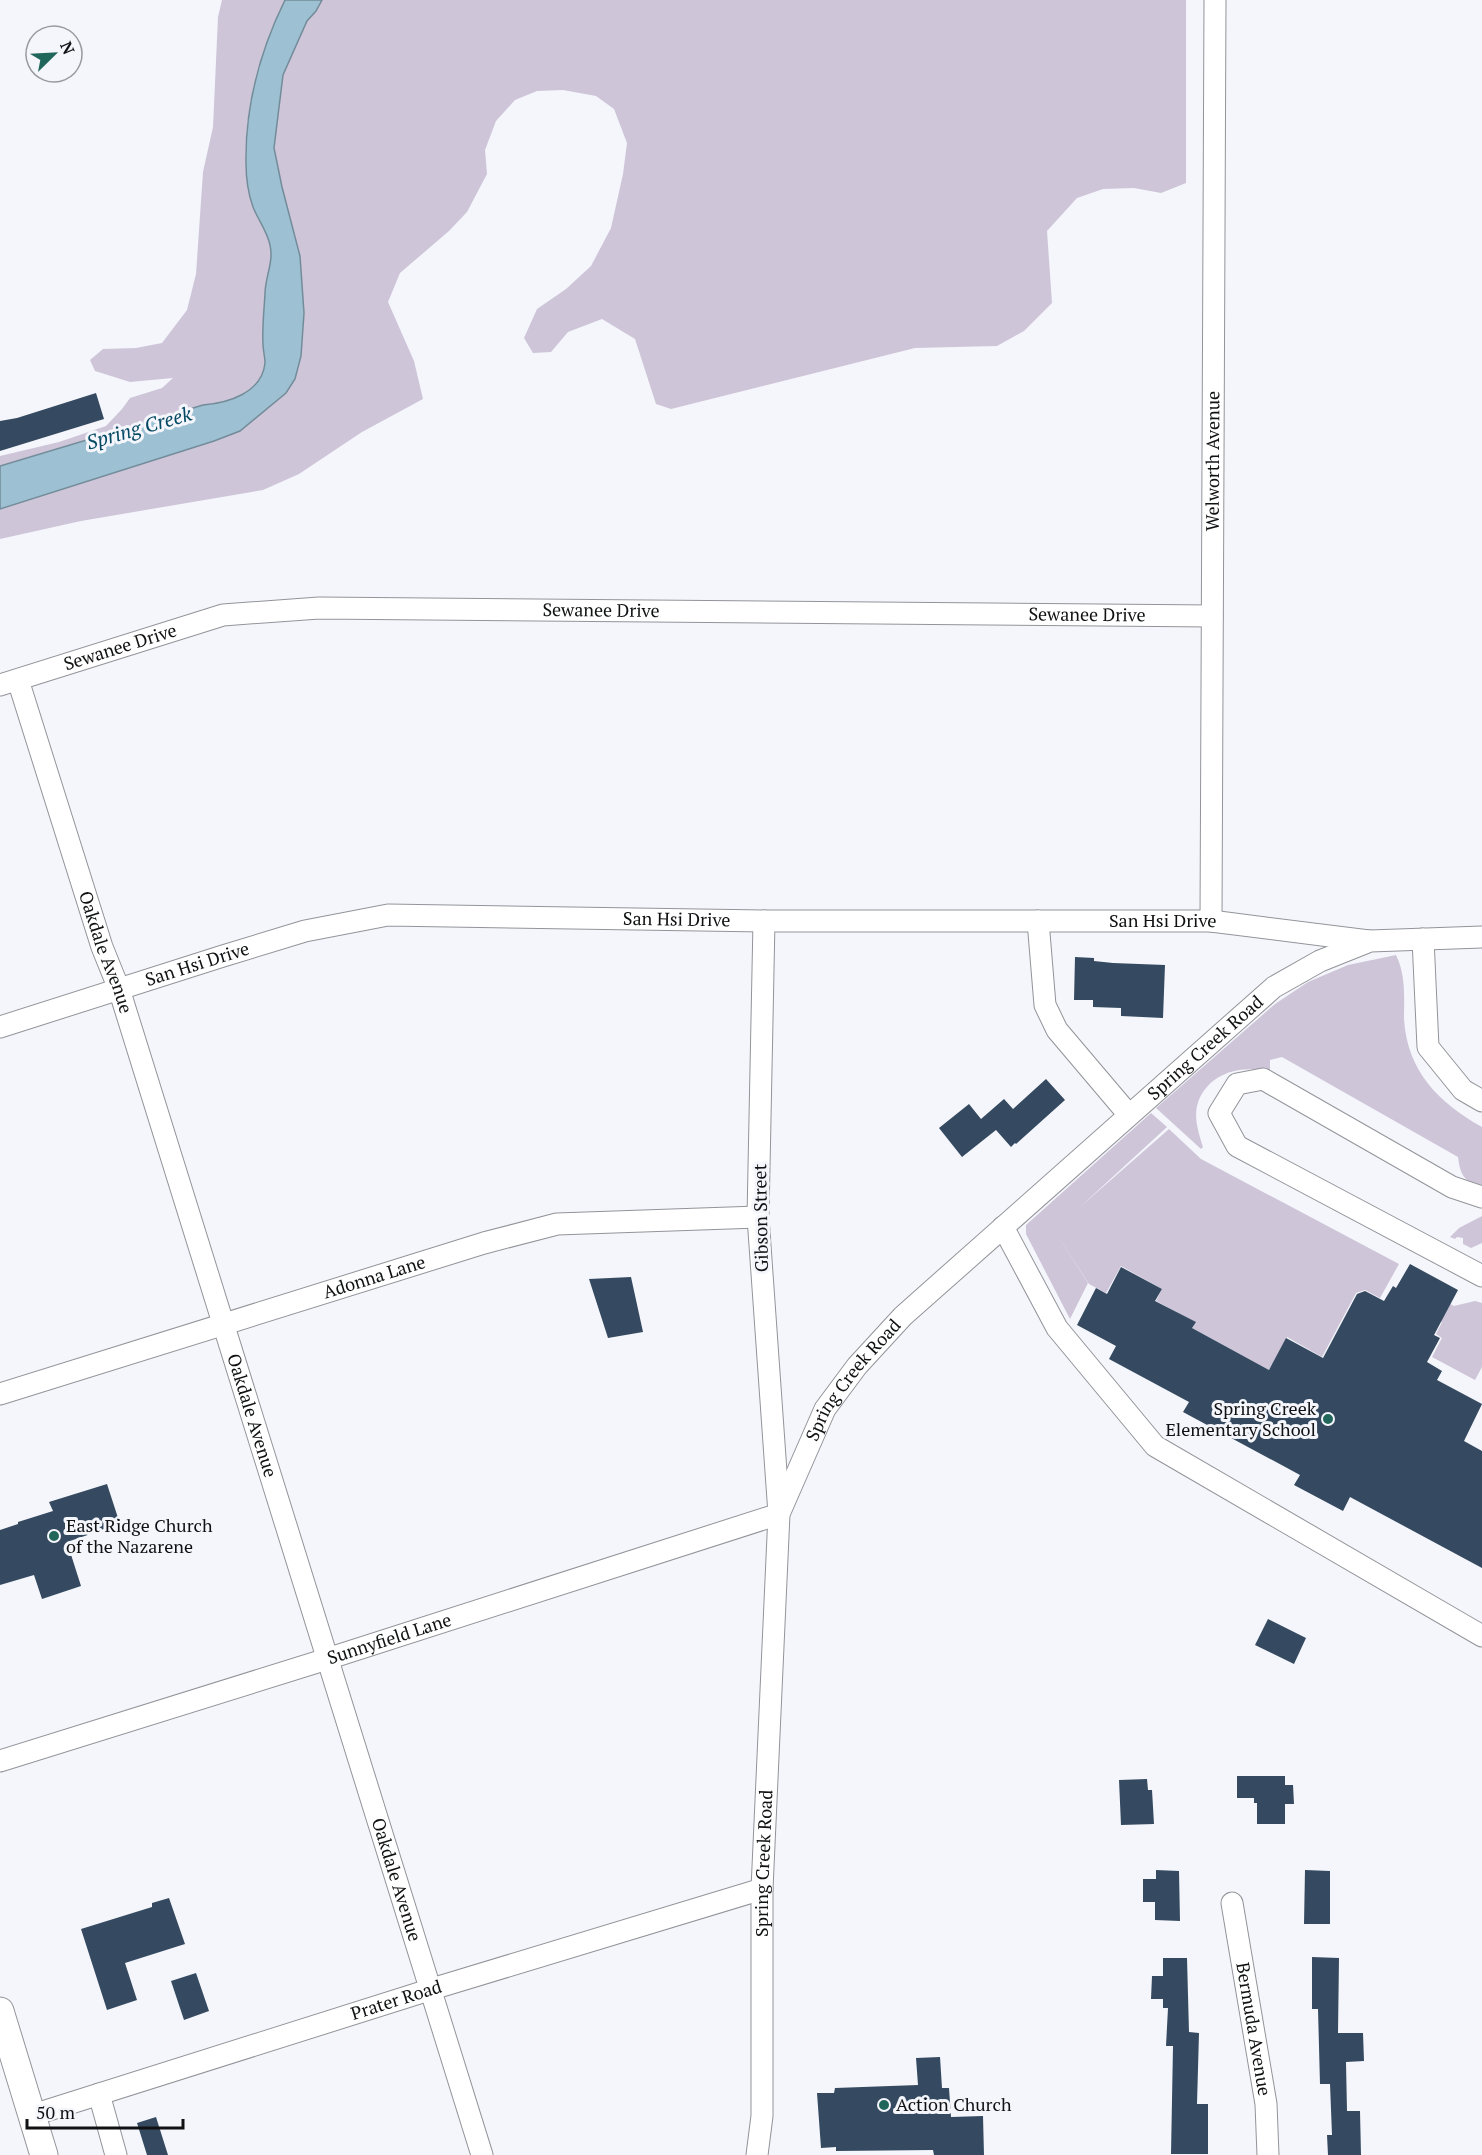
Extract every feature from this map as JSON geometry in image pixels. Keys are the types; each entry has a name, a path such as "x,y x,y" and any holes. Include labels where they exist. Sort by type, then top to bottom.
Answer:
{"main road":[{"path":"0,2011 5,2046 33,2115 44,2155"}],"street":[{"name":"Welworth Avenue","path":"1211,921 1215,0"},
{"name":"Sewanee Drive","path":"9,682 222,615 319,608 1212,616"},
{"name":"Oakdale Avenue","path":"9,682 102,947 119,989 482,2155"},
{"name":"San Hsi Drive","path":"0,1028 305,932 388,915 764,921 1211,921 1370,941"},
{"name":"Gibson Street","path":"764,921 758,1217 779,1514"},
{"path":"1038,921 1045,1005 1057,1030 1129,1115"},
{"name":"Spring Creek Road","path":"757,2155 762,2116 762,1889 779,1514 825,1409 857,1366 903,1316 1274,987 1320,961 1370,941 1482,937"},
{"path":"1423,939 1428,1047 1463,1090 1482,1101"},
{"path":"1482,1197 1452,1187 1263,1078 1237,1084 1219,1113 1237,1146 1482,1276"},
{"name":"Adonna Lane","path":"0,1394 484,1243 557,1224 758,1217"},
{"path":"1004,1227 1057,1328 1155,1446 1482,1636"},
{"name":"Sunnyfield Lane","path":"0,1761 779,1514"},
{"name":"Prater Road","path":"33,2115 432,1989 762,1889"},
{"name":"Bermuda Avenue","path":"1232,1904 1266,2104 1268,2155"},
{"path":"99,2094 116,2155"}],"shaded area":[{"path":"222,0 285,0 268,39 255,79 246,142 250,197 269,240 271,251 265,288 263,347 265,363 258,382 251,389 233,399 203,405 0,466 0,456 59,442 106,426 130,398 162,388 173,378 130,382 95,371 90,360 103,349 136,348 162,343 187,310 196,274 203,172 213,127 218,17"},
{"path":"322,0 1186,0 1186,183 1161,193 1134,188 1103,189 1077,198 1047,231 1052,303 1024,331 997,346 915,348 671,409 656,404 635,339 602,319 568,332 551,352 533,353 524,338 537,309 566,289 591,266 611,228 623,174 627,143 614,109 596,96 563,90 537,91 515,100 496,121 485,150 487,174 467,212 449,231 400,273 388,302 414,361 423,399 362,432 299,474 263,490 81,521 0,539 0,509 240,431 286,393 301,356 304,313 300,256 274,148 283,75 307,21"},
{"path":"1396,955 1403,978 1406,1038 1411,1054 1428,1084 1439,1096 1466,1118 1482,1127 1482,1185 1464,1177 1458,1157 1282,1057 1270,1060 1270,1072 1248,1069 1237,1071 1216,1079 1208,1086 1196,1111 1197,1127 1203,1147 1201,1149 1156,1108 1275,1004 1308,982 1348,965"},
{"path":"1151,1113 1167,1127 1080,1207 1169,1129 1201,1159 1399,1264 1380,1298 1365,1290 1356,1293 1322,1357 1287,1337 1269,1370 1192,1328 1195,1322 1156,1301 1162,1289 1121,1266 1106,1293 1089,1284 1054,1230 1088,1283 1070,1319 1026,1234 1026,1225"},
{"path":"1482,1216 1482,1243 1471,1248 1463,1244 1463,1238 1450,1237 1459,1228"},
{"path":"1443,1300 1454,1306 1475,1301 1482,1303 1482,1367 1475,1380 1432,1357 1442,1338 1436,1334 1442,1322 1433,1318"}],"water":[{"name":"Spring Creek","path":"285,0 322,0 307,21 283,75 274,148 300,256 304,313 301,356 295,379 286,393 240,431 0,509 0,466 203,405 233,399 251,389 258,382 265,363 263,332 265,288 271,251 267,235 255,212 250,196 246,174 246,141 251,99 261,59"}],"building":[{"path":"96,393 104,419 0,451 0,421 17,418"},
{"path":"1075,957 1094,958 1094,961 1113,963 1165,965 1163,1018 1121,1016 1121,1008 1093,1007 1093,1000 1074,1000"},
{"path":"1046,1079 1065,1100 1011,1147 996,1130 962,1157 939,1128 969,1104 981,1119 1004,1099 1013,1109"},
{"name":"Spring Creek Elementary School","path":"1410,1264 1458,1290 1434,1335 1440,1338 1427,1362 1442,1371 1437,1380 1482,1404 1464,1441 1482,1451 1482,1568 1350,1497 1343,1511 1294,1485 1300,1475 1183,1412 1189,1402 1109,1359 1116,1346 1077,1325 1096,1288 1107,1294 1121,1267 1162,1289 1155,1301 1196,1322 1192,1328 1269,1370 1286,1338 1323,1358 1357,1294 1365,1291 1384,1301 1393,1286 1396,1288"},
{"path":"631,1277 643,1332 608,1338 589,1279"},
{"name":"East Ridge Church of the Nazarene","path":"107,1484 120,1524 67,1542 81,1586 42,1599 34,1575 0,1585 0,1530 53,1511 49,1502"},
{"path":"1268,1619 1306,1638 1294,1664 1255,1645"},
{"path":"1237,1776 1285,1776 1285,1785 1293,1785 1294,1804 1285,1804 1285,1824 1257,1824 1257,1803 1254,1803 1254,1798 1237,1798"},
{"path":"1147,1779 1148,1790 1152,1790 1154,1824 1121,1825 1119,1780"},
{"path":"1156,1870 1179,1871 1180,1921 1155,1920 1155,1902 1143,1902 1143,1879 1156,1879"},
{"path":"1305,1870 1330,1871 1330,1924 1304,1924"},
{"path":"169,1898 185,1944 125,1963 137,2000 107,2010 81,1929 152,1907 152,1903"},
{"path":"1312,1957 1339,1958 1338,2033 1363,2033 1364,2061 1346,2062 1347,2111 1360,2111 1361,2155 1328,2155 1327,2135 1332,2135 1330,2084 1320,2084 1318,2009 1312,2009"},
{"path":"1163,1958 1187,1958 1189,2032 1199,2033 1197,2104 1208,2104 1208,2154 1171,2154 1173,2046 1166,2046 1168,2008 1163,2008 1163,1999 1151,1999 1152,1976 1163,1976"},
{"path":"196,1973 209,2011 184,2020 171,1981"},
{"name":"Action Church","path":"940,2057 942,2088 949,2088 951,2117 983,2116 984,2155 934,2155 933,2150 836,2151 836,2147 821,2148 817,2093 834,2093 835,2088 918,2085 916,2058"},
{"path":"156,2117 168,2155 147,2155 137,2123"}],"place":[{"name":"Spring Creek Elementary School","path":"1328,1419"},
{"name":"East Ridge Church of the Nazarene","path":"54,1536"},
{"name":"Action Church","path":"884,2105"}]}
